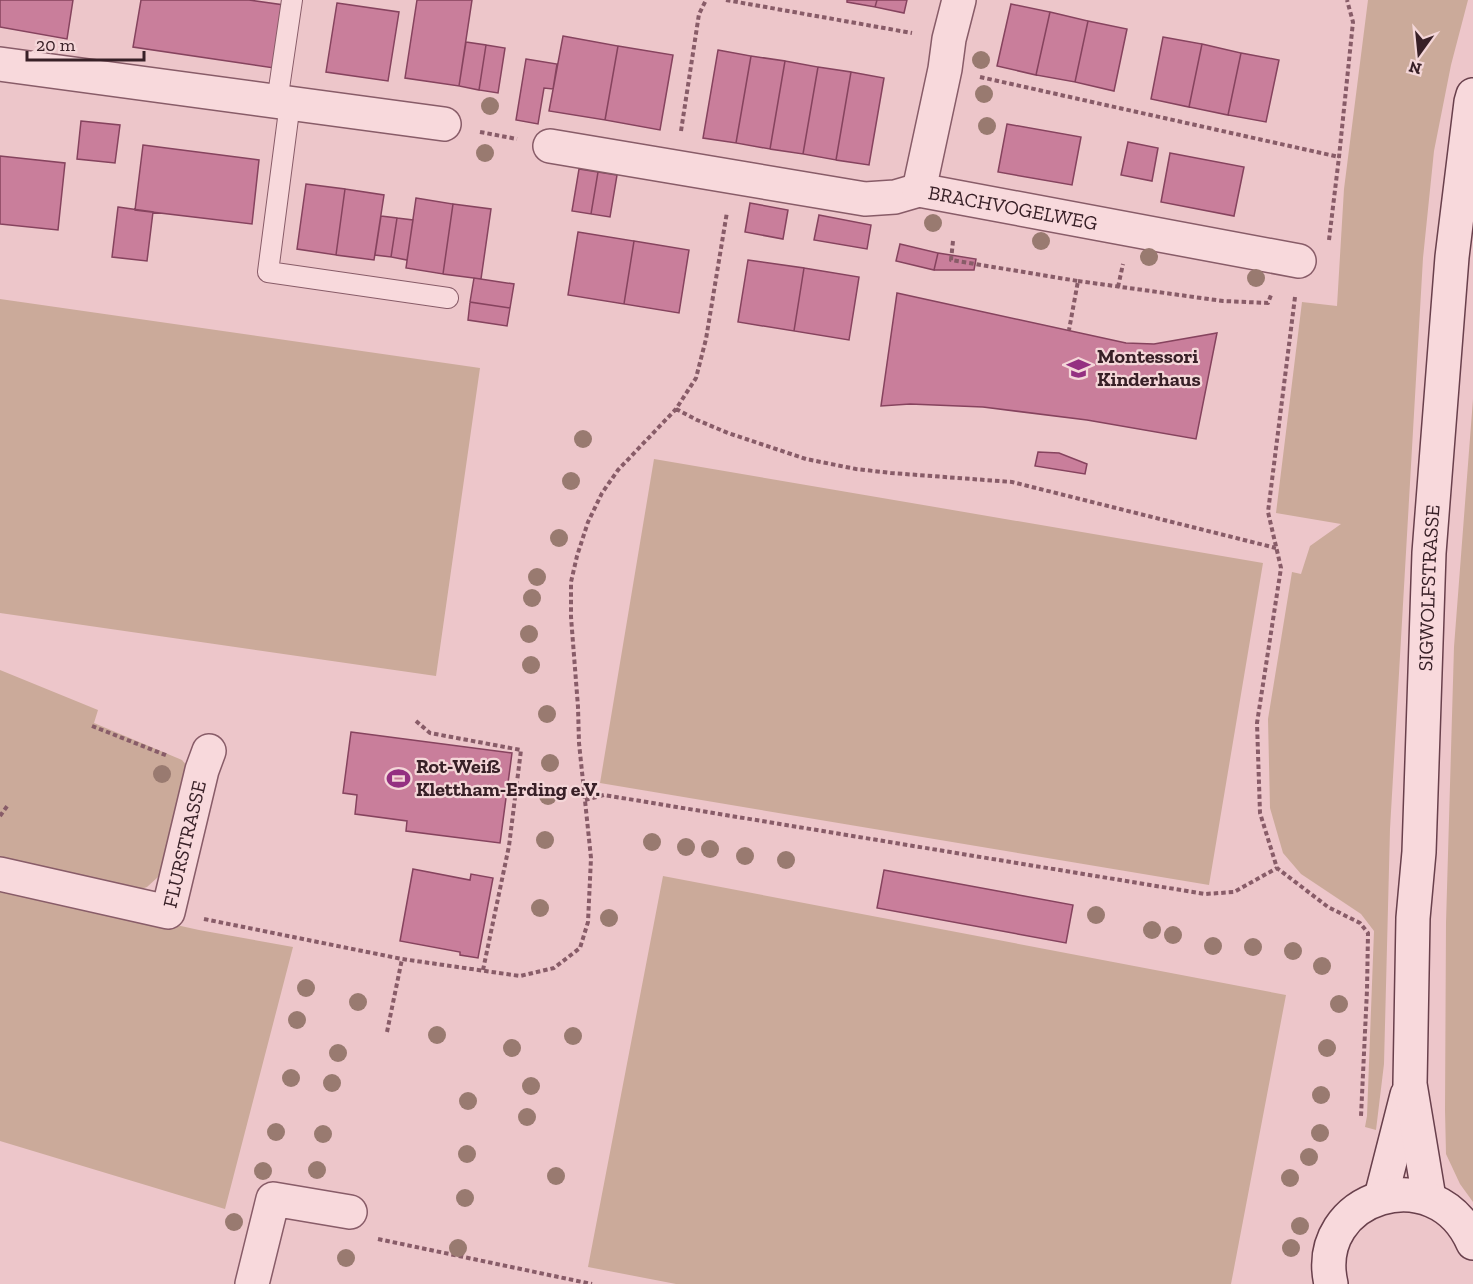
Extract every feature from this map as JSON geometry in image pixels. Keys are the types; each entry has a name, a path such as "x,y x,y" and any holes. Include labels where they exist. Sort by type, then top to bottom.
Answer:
{"street":[{"path":"920,190 959,0"},
{"path":"0,64 444,124"},
{"name":"SIGWOLFSTRASSE","path":"1429,1198 1410,1084 1413,918 1419,852 1430,553 1452,258 1473,94"},
{"name":"BRACHVOGELWEG","path":"550,146 865,199 895,197 920,190 1299,261"},
{"name":"FLURSTRASSE","path":"0,874 168,912 205,760"},
{"name":"SIGWOLFSTRASSE","path":"1381,1197 1410,1084"},
{"path":"1331,1284 1330,1254 1340,1229 1357,1209 1381,1197 1405,1194 1429,1198 1452,1212 1468,1232 1473,1243"},
{"path":"252,1284 273,1199 350,1212"}],"lane":[{"path":"292,0 267,272 448,298"}],"path":[{"path":"675,167 699,14 706,0"},
{"path":"726,0 947,54 1339,157"},
{"path":"1328,244 1353,22 1347,0"},
{"path":"444,124 550,146"},
{"path":"168,912 402,959 520,976 554,968 580,948 588,922 591,858 579,743 571,582 588,522 602,493 618,470 676,409 696,378 706,339 732,177"},
{"path":"953,241 951,260 1078,281 1223,301 1268,303 1271,295"},
{"path":"1069,330 1078,281"},
{"path":"1294,301 1268,512 1281,568 1257,723 1260,813 1277,868 1328,907 1360,923 1368,933 1361,1118"},
{"path":"676,409 728,433 806,459 891,473 1012,482 1276,548"},
{"path":"416,721 430,733 521,750 509,846 483,970"},
{"path":"92,726 205,760"},
{"path":"585,800 604,795 1205,894 1234,891 1277,868"},
{"path":"0,816 8,805"},
{"path":"387,1032 402,959"},
{"path":"378,1239 592,1284"}],"shaded area":[{"path":"1368,0 1468,0 1451,65 1434,151 1423,258 1390,829 1384,1064 1376,1130 1365,1127 1374,931 1361,914 1301,874 1283,853 1270,808 1268,719 1292,572 1301,574 1310,546 1341,524 1276,513 1302,302 1337,306 1344,189"},
{"path":"0,299 480,368 436,676 0,613"},
{"path":"1473,399 1473,1202 1460,1184 1446,1154 1445,1110 1446,923 1454,647"},
{"path":"654,459 1263,563 1209,885 600,783"},
{"path":"0,670 98,710 94,723 182,760 188,767 166,862 158,877 147,887 133,892 0,866"},
{"path":"663,876 1286,995 1231,1284 676,1284 588,1267"},
{"path":"0,886 199,930 293,947 225,1209 0,1141"}],"building":[{"path":"0,0 73,0 67,39 0,27"},
{"path":"141,0 249,0 284,5 274,68 133,47"},
{"path":"417,0 472,0 459,86 405,78"},
{"path":"847,0 877,0 875,7 847,2"},
{"path":"877,0 907,0 904,13 875,7"},
{"path":"337,3 399,12 388,81 326,72"},
{"path":"1011,4 1050,12 1036,75 997,66"},
{"path":"1050,12 1088,21 1075,82 1036,75"},
{"path":"1088,21 1127,29 1114,91 1075,82"},
{"path":"563,36 618,46 605,120 549,111"},
{"path":"1163,37 1202,44 1189,107 1151,99"},
{"path":"466,42 486,45 479,90 459,86"},
{"path":"1202,44 1241,53 1228,115 1189,107"},
{"path":"486,45 505,48 498,93 479,90"},
{"path":"618,46 673,55 660,130 605,120"},
{"path":"718,50 751,56 736,143 703,138"},
{"path":"1241,53 1279,60 1266,122 1228,115"},
{"path":"751,56 785,61 770,149 736,143"},
{"path":"526,59 557,64 553,89 544,88 538,124 516,120"},
{"path":"785,61 818,67 803,154 770,149"},
{"path":"818,67 851,72 836,160 803,154"},
{"path":"851,72 884,78 869,165 836,160"},
{"path":"81,121 120,125 115,163 77,159"},
{"path":"1007,124 1081,137 1072,185 998,172"},
{"path":"1128,142 1158,148 1152,181 1121,175"},
{"path":"143,145 259,160 252,224 135,210"},
{"path":"1170,153 1244,167 1234,216 1161,202"},
{"path":"0,156 65,163 58,230 0,224"},
{"path":"579,169 598,172 591,214 572,211"},
{"path":"598,172 617,175 610,217 591,214"},
{"path":"306,184 345,189 336,255 297,249"},
{"path":"345,189 384,195 374,260 336,255"},
{"path":"416,198 453,204 443,274 406,268"},
{"path":"750,203 788,210 783,239 745,232"},
{"path":"453,204 491,209 481,279 443,274"},
{"path":"118,207 153,212 147,261 112,257"},
{"path":"819,215 871,225 867,249 814,240"},
{"path":"381,216 397,218 391,257 375,255"},
{"path":"397,218 413,220 407,260 391,257"},
{"path":"578,232 634,241 624,304 568,295"},
{"path":"634,241 689,250 679,313 624,304"},
{"path":"900,244 938,253 934,270 896,261"},
{"path":"938,253 976,259 974,270 934,270"},
{"path":"748,260 804,268 794,331 738,322"},
{"path":"804,268 859,277 849,340 794,331"},
{"path":"474,278 514,284 510,308 470,302"},
{"path":"897,293 1126,343 1154,344 1217,333 1196,439 1087,420 983,407 910,404 881,406"},
{"path":"470,302 510,308 507,326 468,320"},
{"path":"1038,452 1059,453 1087,464 1085,474 1035,466"},
{"path":"351,732 512,753 500,843 406,831 407,821 355,814 357,795 343,793"},
{"path":"413,869 470,880 471,874 493,878 478,958 460,955 460,952 400,941"},
{"path":"884,870 1073,905 1066,943 877,908"}],"place":[{"name":"Montessori Kinderhaus","path":"1079,368"},
{"name":"Rot-Weiß Klettham-Erding e.V.","path":"398,778"}]}
